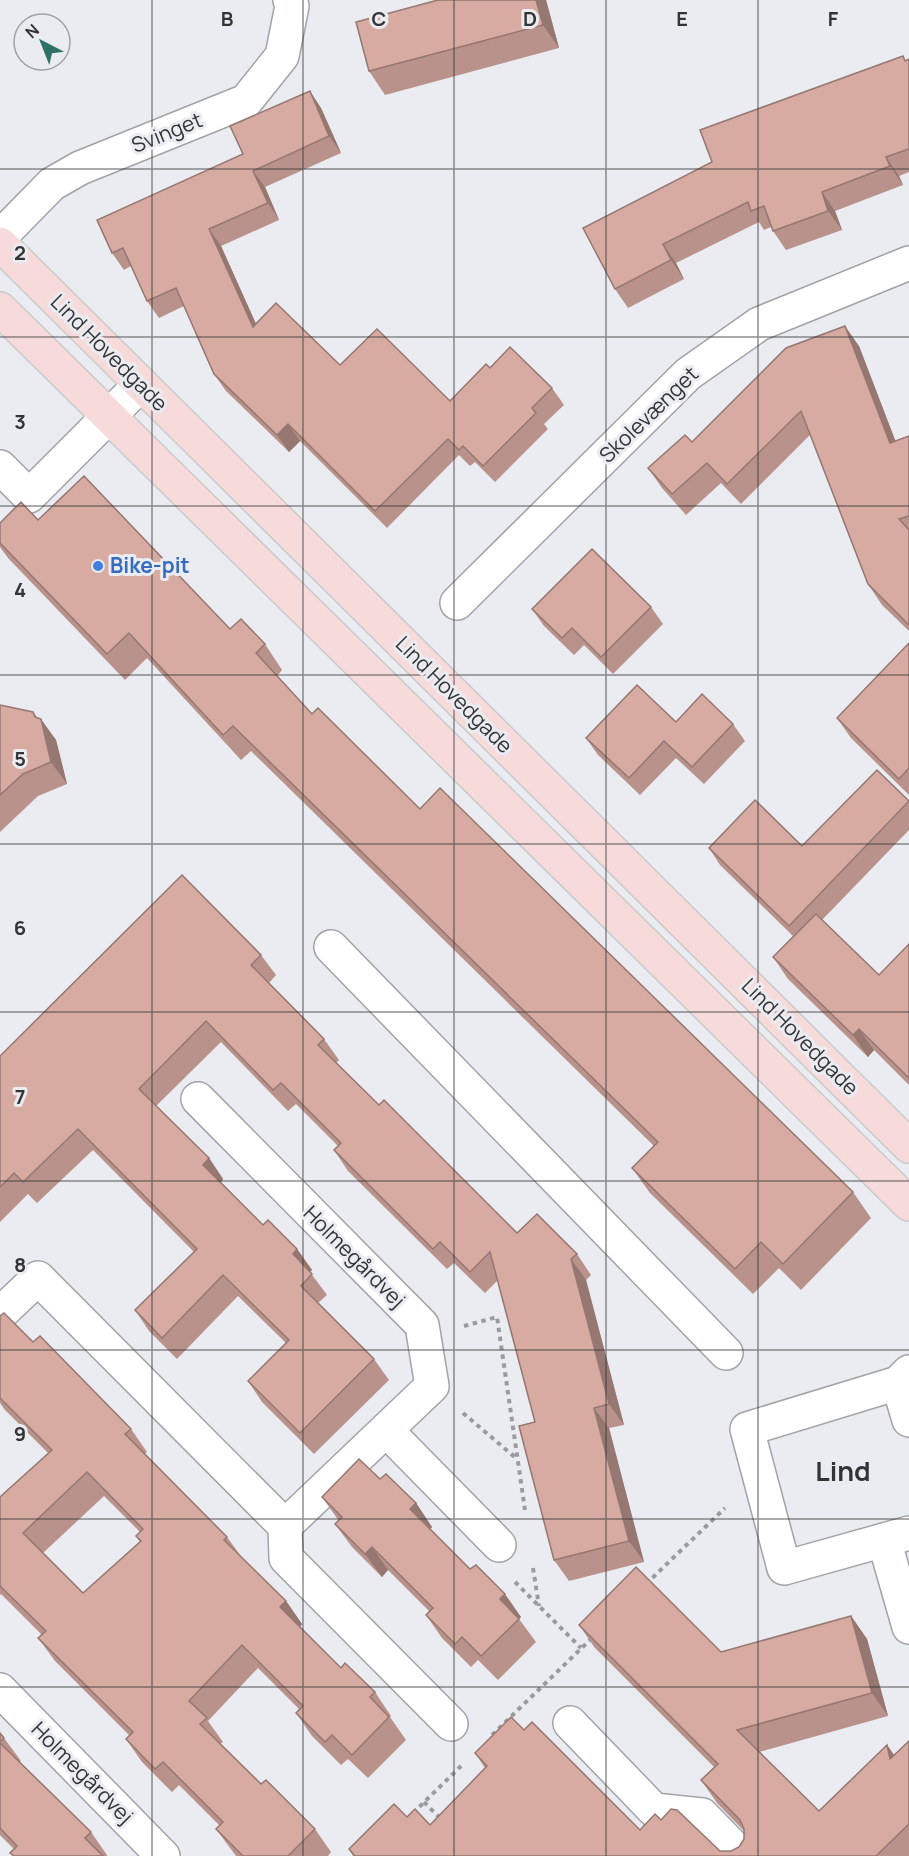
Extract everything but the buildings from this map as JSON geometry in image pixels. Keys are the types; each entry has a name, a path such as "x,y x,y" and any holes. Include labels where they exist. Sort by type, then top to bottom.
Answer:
{"main road":[{"name":"Lind Hovedgade","path":"0,244 909,1146"},
{"name":"Lind Hovedgade","path":"0,309 909,1204"}],"street":[{"name":"Svinget","path":"0,237 52,184 80,168 246,101 282,56 292,6 290,0"},
{"name":"Skolevænget","path":"457,603 688,374 759,324 909,262"},
{"path":"0,467 18,506 141,384"},
{"path":"331,946 726,1353"},
{"name":"Holmegårdvej","path":"198,1099 422,1325 432,1386"},
{"path":"0,1314 38,1278 285,1526 286,1558 451,1724"},
{"path":"909,1420 903,1377 747,1429 784,1568 896,1537 909,1627"},
{"path":"285,1526 432,1386"},
{"path":"386,1430 499,1545"},
{"name":"Holmegårdvej","path":"0,1690 163,1856"},
{"path":"570,1723 654,1810 702,1815 742,1856"}],"path":[{"path":"424,1337 497,1317 526,1516"},
{"path":"432,1386 518,1459"},
{"path":"640,1590 760,1474"},
{"path":"499,1545 504,1571 581,1648"},
{"path":"532,1561 539,1606"},
{"path":"489,1739 598,1632"},
{"path":"408,1818 465,1761"},
{"path":"424,1802 448,1825"}],"place":[{"name":"Bike-pit","path":"98,566"}],"district":[{"name":"Lind","path":"843,1472"}]}
